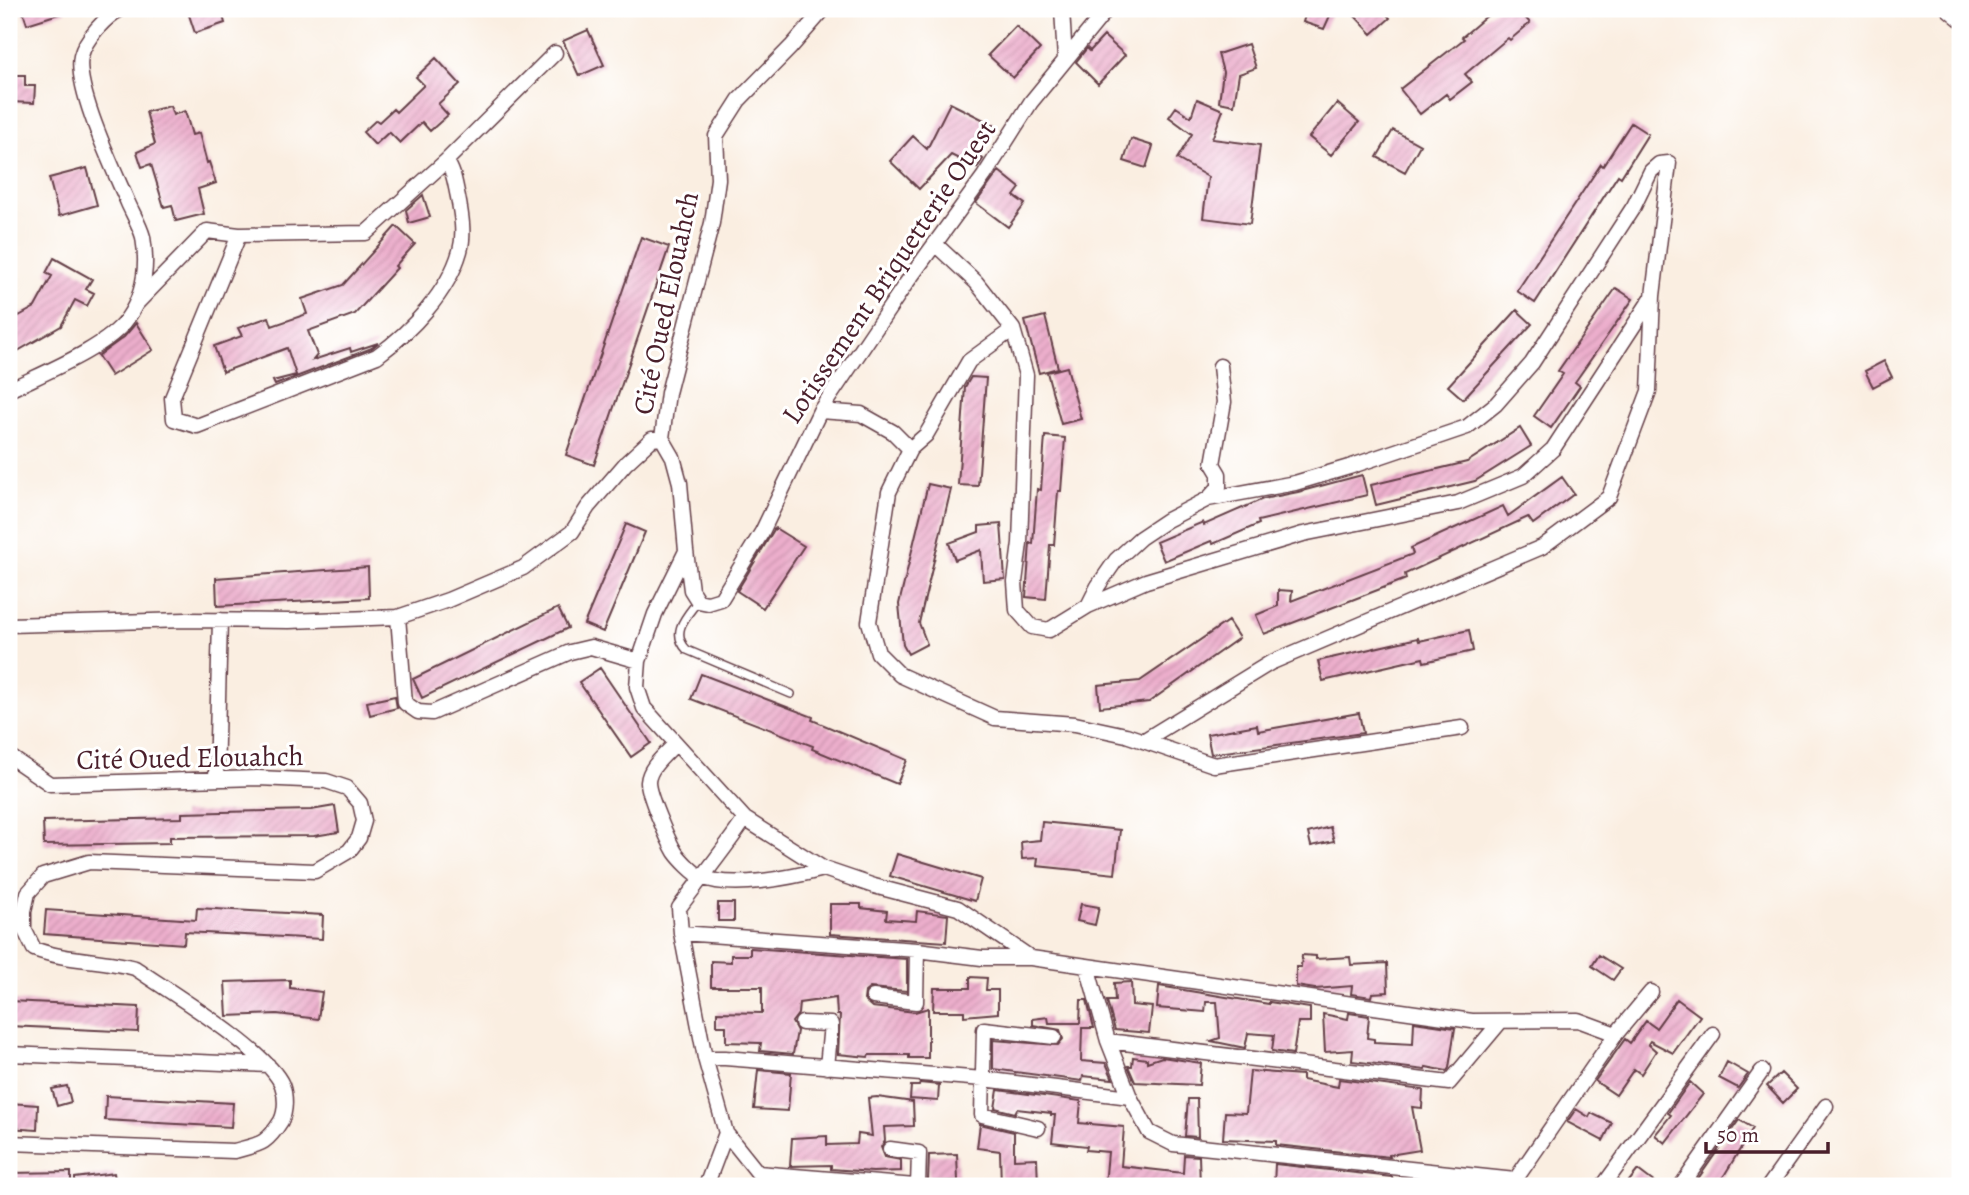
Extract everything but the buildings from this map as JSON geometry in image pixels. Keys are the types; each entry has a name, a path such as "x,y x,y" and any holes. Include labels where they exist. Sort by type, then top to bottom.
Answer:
{"street":[{"path":"121,9 111,14 95,30 81,56 82,81 97,127 143,235 146,271 137,303"},
{"name":"Cité Oued Elouahch","path":"686,551 680,483 673,457 662,438 668,393 712,223 718,180 716,135 739,100 824,9"},
{"path":"1062,9 1065,60"},
{"name":"Lotissement Briquetterie Ouest","path":"698,601 708,603 721,599 762,532 820,411 984,176 1031,102 1107,9"},
{"path":"1948,9 1960,19"},
{"path":"9,390 84,353 112,334 126,321 137,303 207,231 239,235 366,233 446,161 555,53"},
{"path":"239,235 172,398 174,419 197,426 377,356 402,337 443,288 460,250 462,215 452,168 446,161"},
{"path":"1088,606 1116,561 1140,538 1167,520 1208,499 1306,480 1467,428 1496,404 1532,363 1634,206 1651,171 1659,164 1669,163 1653,296 1648,391 1609,497 1542,547 1270,663 1143,741"},
{"path":"935,244 976,282 1013,330 1026,375 1020,543 1015,582 1017,610 1032,627 1049,630 1088,606 1146,581 1303,534 1458,503 1523,476 1553,449 1653,296"},
{"path":"1013,330 969,361 926,435 909,449 889,492 869,622 878,653 900,675 995,718 1075,724 1143,741 1214,765 1462,728"},
{"path":"1208,499 1219,488 1219,474 1213,464 1224,402 1220,366"},
{"path":"820,411 861,414 893,432 909,449"},
{"name":"Cité Oued Elouahch","path":"9,625 398,617 448,600 523,568 572,533 588,507 626,463 652,439 662,438"},
{"path":"686,551 691,590 698,601"},
{"path":"686,551 651,624 639,661 637,687 644,708 745,819 824,870 958,908 1031,958"},
{"path":"398,617 405,703 418,712 432,713 570,652 591,647 639,661"},
{"path":"216,779 220,620"},
{"path":"676,743 656,765 648,780 650,795 676,853 701,877 722,881 778,880 824,870"},
{"name":"Cité Oued Elouahch","path":"9,756 50,784 258,778 326,781 347,788 360,803 364,821 359,838 349,850 315,871 89,862 43,876 28,893 24,911 24,929 34,949 51,956 135,968 256,1053 282,1084 285,1113 272,1137 234,1151 9,1143"},
{"path":"745,819 679,908 681,933 705,1058 726,1133 758,1173 916,1186 919,1153 890,1149"},
{"path":"681,933 917,950 982,958 1031,958 1472,1021 1578,1020 1616,1034"},
{"path":"873,998 916,1002 917,950"},
{"path":"1087,967 1108,1041 1130,1097 1149,1132 1173,1144 1513,1183 1616,1034 1651,992"},
{"path":"1108,1041 1449,1083 1501,1021"},
{"path":"802,1023 831,1024 827,1066"},
{"path":"1038,1128 982,1115 984,1029 1054,1037"},
{"path":"1603,1186 1713,1034"},
{"path":"9,1054 268,1065"},
{"path":"705,1058 982,1079 1130,1097"},
{"path":"1681,1186 1762,1071"},
{"path":"1769,1186 1826,1106"},
{"path":"706,1186 726,1133"}],"lane":[{"path":"698,601 678,632 681,643 687,650 791,694"}]}
